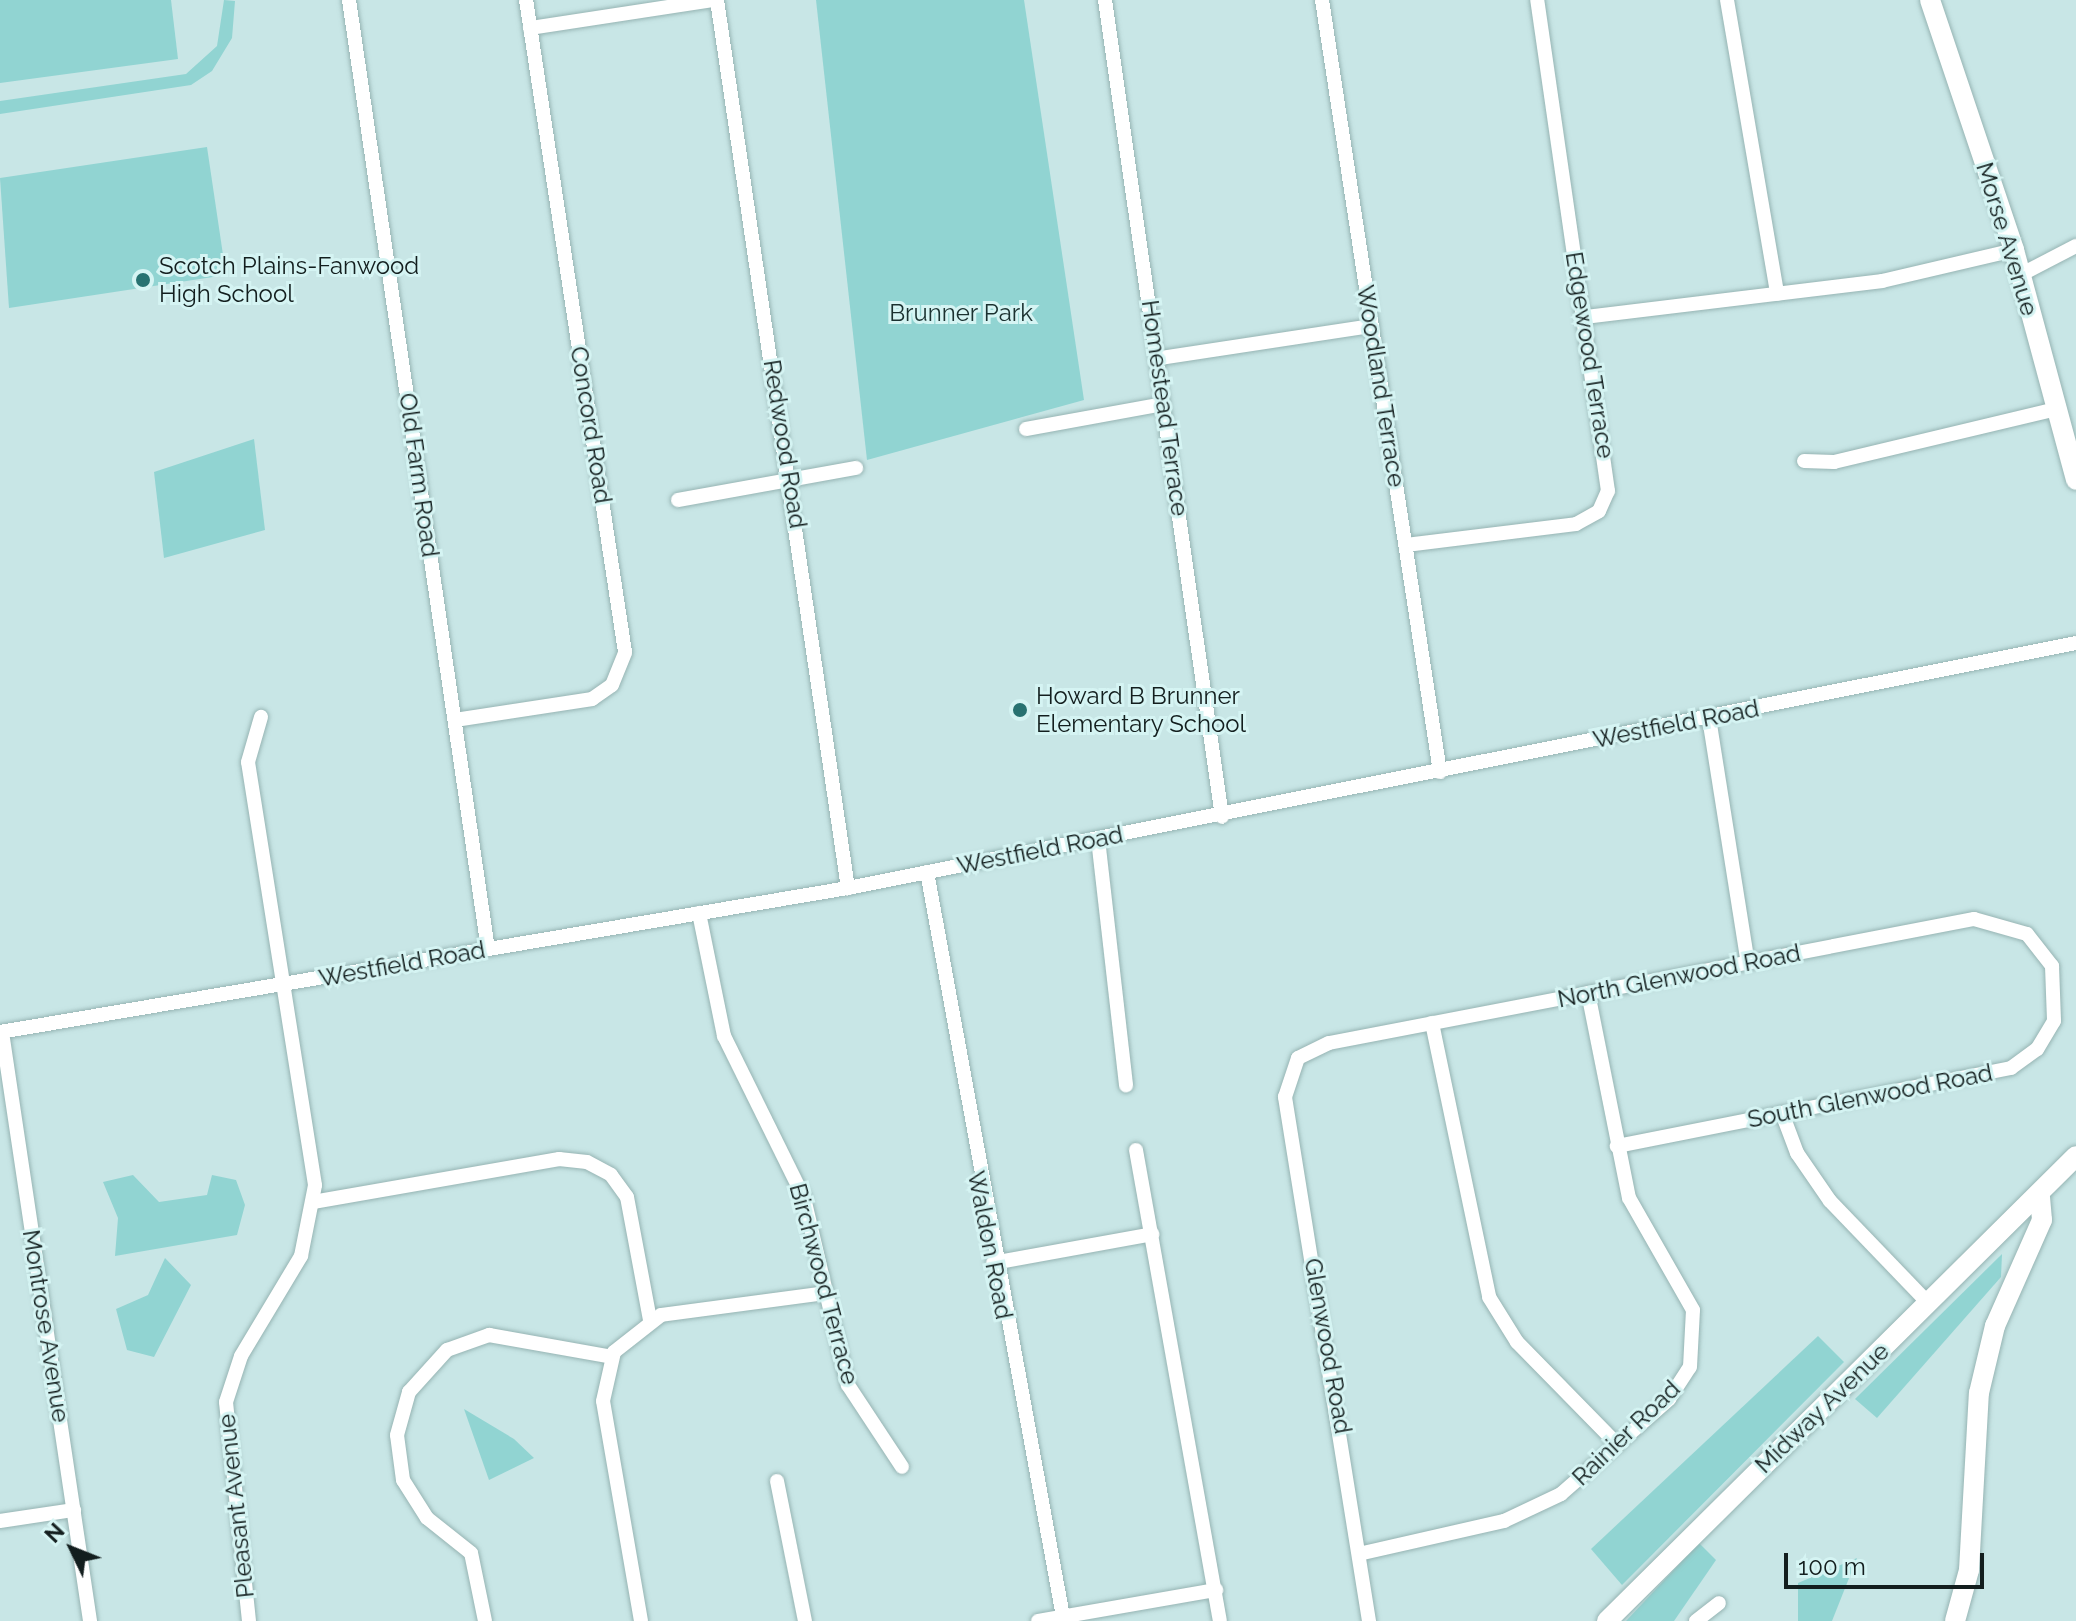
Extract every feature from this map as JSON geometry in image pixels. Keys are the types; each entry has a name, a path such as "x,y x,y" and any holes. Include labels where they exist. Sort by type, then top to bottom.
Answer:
{"street":[{"name":"Old Farm Road","path":"349,0 488,949"},
{"name":"Concord Road","path":"455,720 592,699 612,685 625,652 526,0"},
{"path":"530,28 716,0"},
{"name":"Redwood Road","path":"716,0 790,476 848,888"},
{"name":"Homestead Terrace","path":"1105,0 1160,358 1163,404 1222,817"},
{"name":"Woodland Terrace","path":"1322,0 1440,772"},
{"name":"Edgewood Terrace","path":"1406,545 1576,524 1599,511 1609,476 1537,0"},
{"path":"1727,0 1777,294"},
{"name":"Morse Avenue","path":"1930,0 2014,250 2076,480"},
{"path":"2020,275 2076,246"},
{"path":"1585,317 1882,281 2014,250"},
{"path":"1160,358 1372,326"},
{"path":"1026,429 1163,404"},
{"path":"1804,461 1834,462 2056,409"},
{"path":"678,500 790,476 856,468"},
{"name":"Westfield Road","path":"1,1032 848,888 1222,817 2076,643"},
{"name":"Pleasant Avenue","path":"249,1621 226,1402 241,1356 292,1279 313,1202 312,1144 248,762 261,717"},
{"path":"1709,718 1748,963"},
{"path":"1098,839 1126,1085"},
{"name":"Waldon Road","path":"927,872 993,1263 1063,1617"},
{"name":"Birchwood Terrace","path":"699,913 724,1036 795,1170 848,1385 902,1467"},
{"name":"North Glenwood Road","path":"1290,1071 1320,1044 1990,919 2027,934 2054,974"},
{"name":"South Glenwood Road","path":"1617,1146 2011,1068 2047,1036 2058,998 2054,974"},
{"name":"Rainier Road","path":"1363,1553 1531,1510 1618,1445 1681,1384 1696,1339 1690,1300 1637,1218 1617,1146 1588,993"},
{"path":"1432,1023 1489,1297 1517,1342 1618,1445"},
{"name":"Montrose Avenue","path":"1,1032 90,1621"},
{"name":"Glenwood Road","path":"1290,1071 1285,1097 1363,1553 1369,1621"},
{"path":"1782,1113 1797,1153 1830,1201 1929,1304"},
{"path":"1136,1150 1220,1621"},
{"name":"Midway Avenue","path":"1607,1621 2040,1197 2076,1156"},
{"path":"313,1202 559,1159 587,1162 611,1175 627,1197 650,1320"},
{"path":"1955,1621 1969,1570 1979,1393 1998,1317 2042,1220 2040,1197"},
{"path":"993,1263 1152,1234"},
{"path":"641,1621 603,1401 612,1357 650,1320 826,1293"},
{"path":"485,1621 471,1553 427,1518 403,1480 397,1435 409,1392 447,1350 489,1335 612,1357"},
{"path":"777,1481 805,1621"},
{"path":"0,1521 74,1510"},
{"path":"1038,1621 1216,1590"},
{"path":"1696,1621 1719,1603"}],"green space":[{"path":"0,0 171,0 178,59 0,83"},
{"path":"224,0 235,1 232,38 212,71 191,85 0,114 0,101 186,74 217,46"},
{"name":"Brunner Park","path":"816,0 1024,0 1084,400 867,460"},
{"path":"207,147 226,275 9,308 0,178"},
{"path":"254,439 265,530 164,558 154,472"},
{"path":"133,1175 159,1202 207,1195 212,1175 236,1180 245,1205 237,1235 115,1256 118,1218 103,1182"},
{"path":"2002,1254 2001,1277 1877,1418 1855,1399"},
{"path":"165,1258 191,1285 154,1357 127,1350 116,1309 148,1295"},
{"path":"1818,1336 1844,1362 1622,1585 1591,1549"},
{"path":"464,1409 514,1439 534,1458 489,1480"},
{"path":"1699,1543 1716,1560 1674,1621 1626,1621"},
{"path":"1857,1558 1832,1621 1798,1621 1798,1583"}],"place":[{"name":"Scotch Plains-Fanwood High School","path":"143,280"},
{"name":"Howard B Brunner Elementary School","path":"1020,710"}]}
